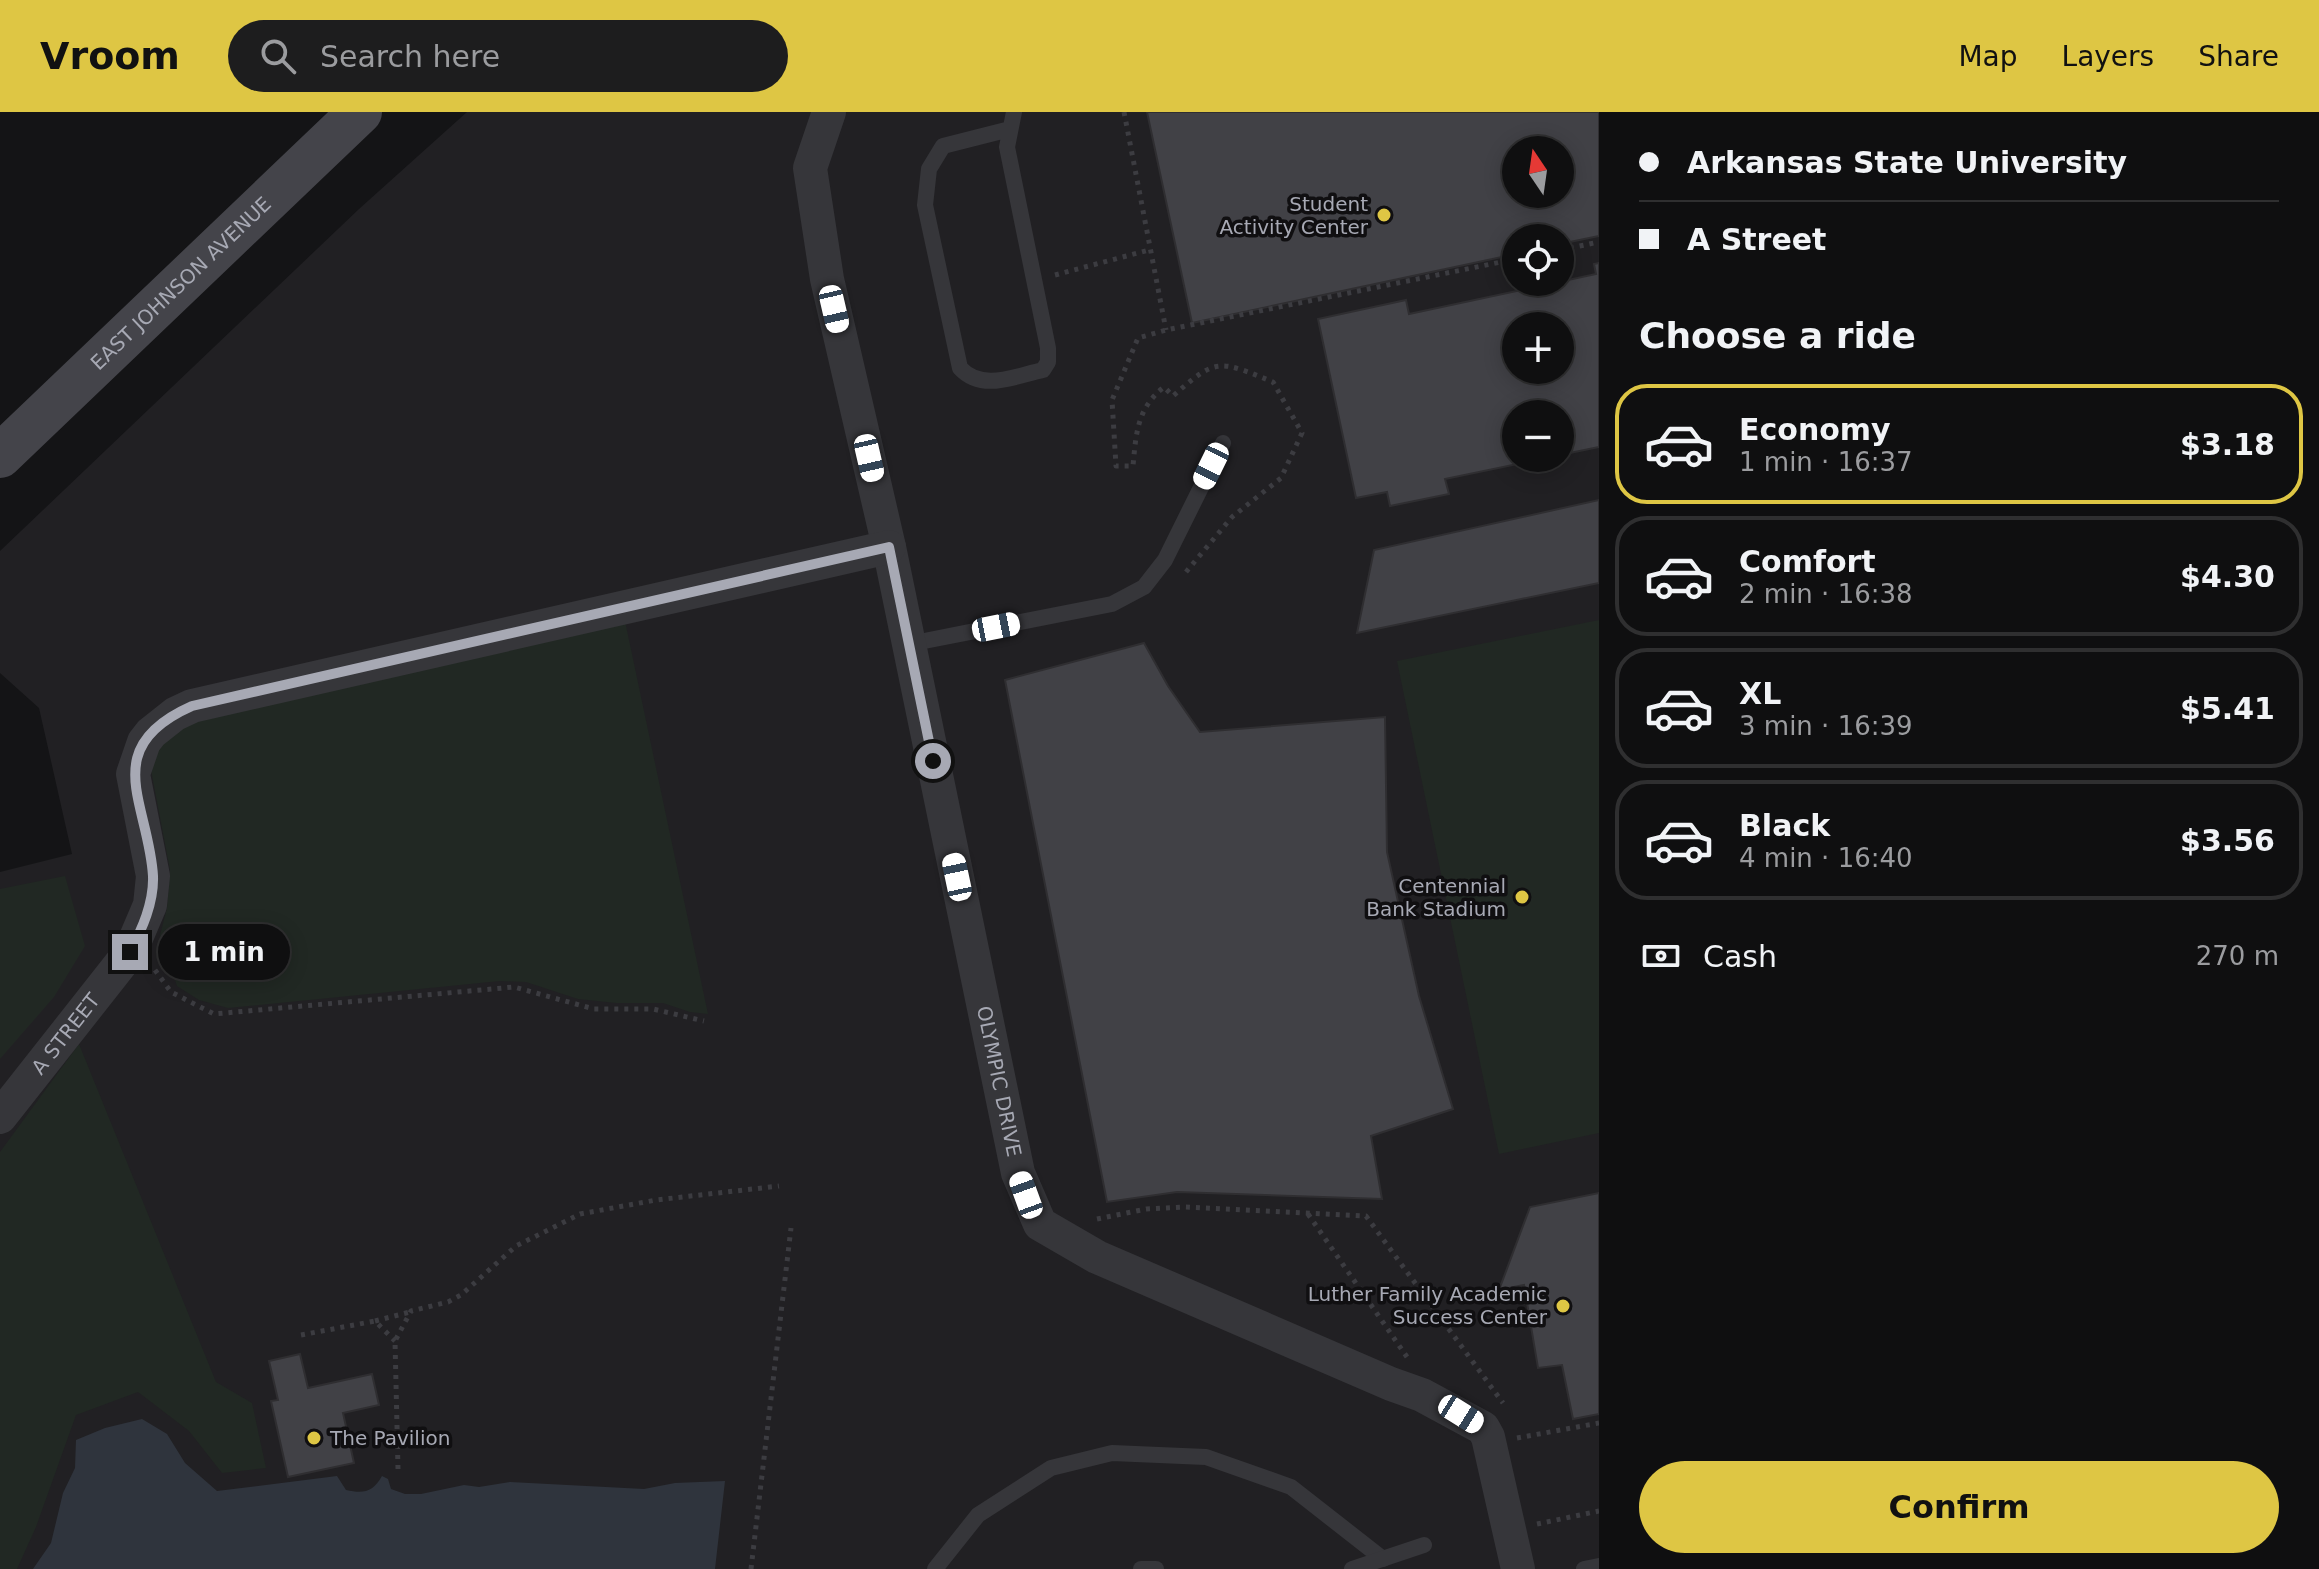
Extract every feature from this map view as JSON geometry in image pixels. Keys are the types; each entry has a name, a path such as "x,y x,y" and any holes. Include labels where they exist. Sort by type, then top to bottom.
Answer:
{"main road":[{"name":"EAST JOHNSON AVENUE","path":"0,456 360,112"}],"street":[{"path":"829,112 810,168 827,279 889,547"},
{"name":"OLYMPIC DRIVE","path":"889,547 1018,1173 1040,1224 1097,1257 1422,1395 1483,1428 1488,1437 1518,1569"},
{"name":"A STREET","path":"0,1117 130,952 139,935 150,905 153,876 133,774 144,742 175,714 192,706 889,547"}],"lane":[{"path":"1012,120 1007,147 1048,348 1048,362 1043,370 989,382 970,379 960,368 925,205 929,169 943,146 1012,120"},
{"path":"909,644 1112,604 1144,587 1165,560 1223,443"},
{"path":"935,1569 978,1515 1051,1468 1112,1453 1206,1457 1291,1487 1383,1559"},
{"path":"1352,1569 1424,1545"},
{"path":"1584,1569 1599,1566"},
{"path":"1141,1569 1156,1569"}],"path":[{"path":"1124,112 1166,330"},
{"path":"1574,247 1599,242"},
{"path":"1034,280 1149,250"},
{"path":"1183,576 1232,517 1281,478 1302,433 1273,382 1223,364 1202,370 1173,396 1164,387 1155,394 1137,425 1133,466 1116,466 1112,400 1138,338 1502,262"},
{"path":"139,935 156,972 171,992 214,1014 514,987 594,1009 653,1009 704,1021"},
{"path":"301,1335 375,1321 448,1302 461,1295 516,1246 580,1214 656,1200 779,1186"},
{"path":"1096,1220 1146,1209 1185,1207 1366,1216 1504,1404 1506,1416"},
{"path":"1307,1213 1416,1368"},
{"path":"751,1569 791,1228"},
{"path":"398,1469 395,1341 411,1311"},
{"path":"375,1321 395,1341"},
{"path":"1511,1439 1599,1423"},
{"path":"1529,1525 1599,1511"}],"shaded area":[{"path":"467,112 1599,112 1599,1569 0,1569 0,872 72,854 39,708 0,673 0,551 359,209"},
{"name":"Centennial Bank Stadium","path":"1599,620 1599,1133 1499,1154 1397,661"},
{"path":"625,621 708,1014 663,1003 578,999 526,982 500,981 228,1008 199,1000 177,986 160,935 167,908 170,870 151,770 157,747 188,721"},
{"path":"65,876 85,946 54,997 0,1059 0,889"},
{"path":"79,1044 216,1382 252,1403 266,1468 222,1473 189,1431 138,1392 76,1415 36,1527 17,1569 0,1569 0,1152"},
{"path":"142,1419 167,1434 185,1463 217,1491 337,1476 346,1490 358,1492 371,1489 382,1476 388,1479 391,1489 405,1494 510,1482 644,1489 675,1483 725,1481 715,1569 33,1569 51,1543 63,1493 75,1468 76,1440 105,1428"}],"building":[{"name":"Student Activity Center","path":"1147,112 1599,112 1599,236 1574,241 1574,224 1502,224 1502,257 1192,323"},
{"path":"1599,263 1599,447 1574,452 1574,400 1502,400 1502,467 1445,479 1449,494 1390,506 1387,492 1356,498 1318,319 1406,300 1409,314 1502,294 1574,296 1574,279 1596,274 1594,264"},
{"path":"1599,500 1599,583 1357,633 1374,550"},
{"path":"1144,643 1168,686 1200,732 1385,717 1387,852 1419,996 1453,1109 1371,1136 1382,1199 1177,1192 1107,1202 1005,680"},
{"name":"Luther Family Academic Success Center","path":"1599,1193 1599,1414 1573,1419 1562,1365 1538,1368 1524,1285 1499,1290 1530,1207"},
{"name":"The Pavilion","path":"300,1354 308,1388 372,1374 379,1405 343,1413 354,1463 288,1477 271,1401 278,1400 269,1361"}],"place":[{"name":"Student Activity Center","path":"1384,215"},
{"name":"Centennial Bank Stadium","path":"1522,897"},
{"name":"Luther Family Academic Success Center","path":"1563,1306"},
{"name":"The Pavilion","path":"314,1438"}],"route":[{"path":"130,952 150,905 153,876 133,774 144,742 151,733 175,714 192,706 889,547 933,761"}]}
